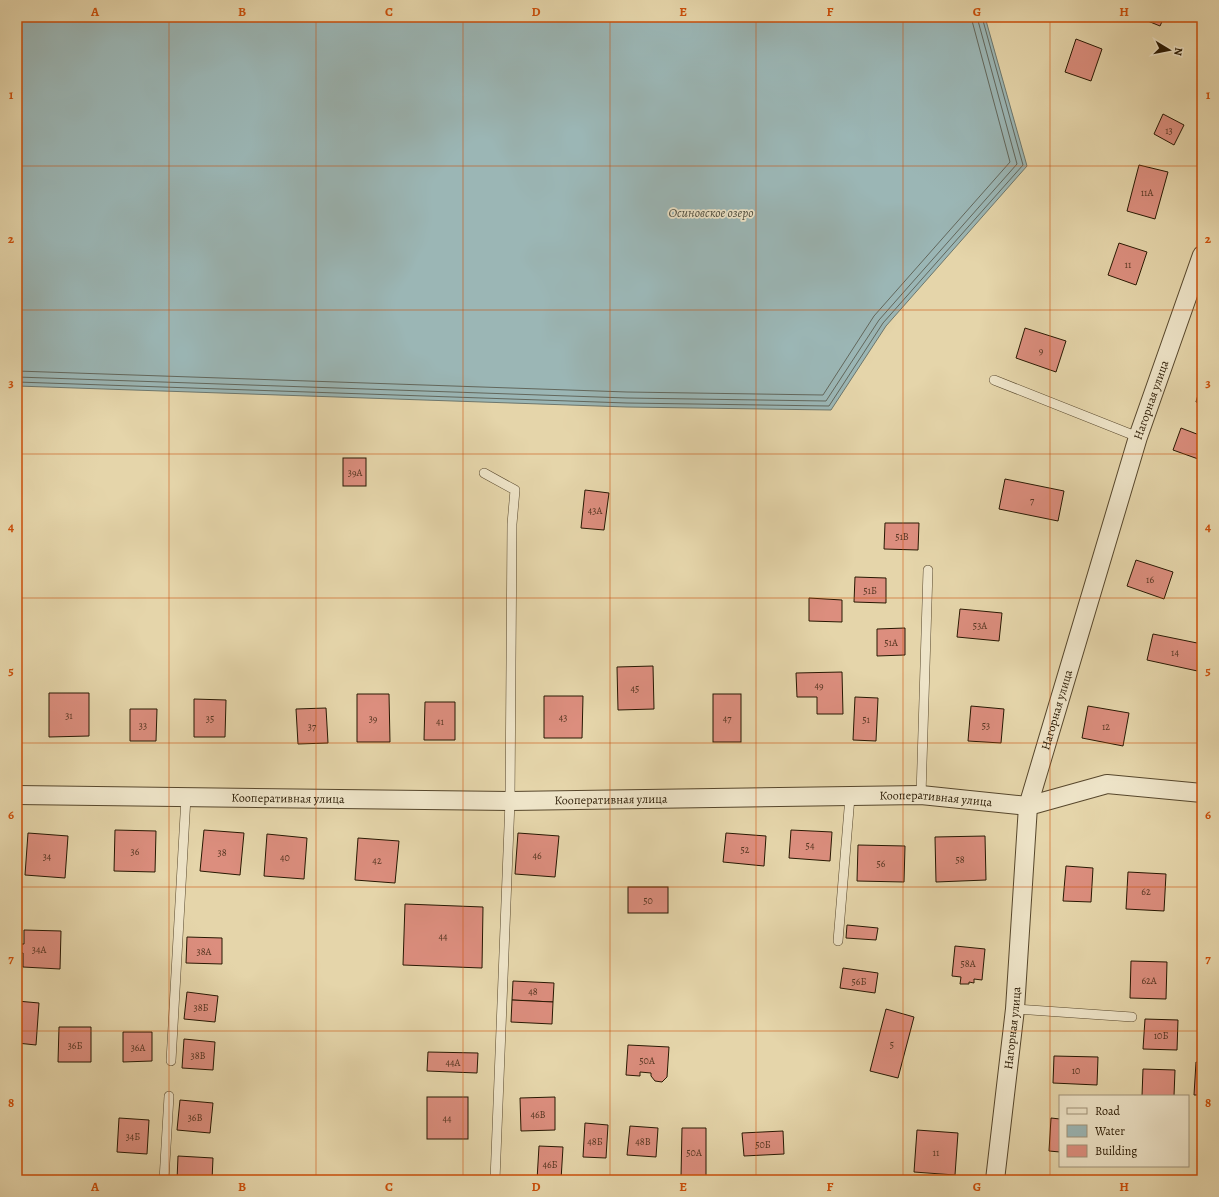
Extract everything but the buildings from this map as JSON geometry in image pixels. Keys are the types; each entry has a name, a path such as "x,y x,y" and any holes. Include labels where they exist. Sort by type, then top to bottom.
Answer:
{"street":[{"name":"Нагорная улица","path":"995,1180 1015,1009 1028,806 1138,437 1202,256"},
{"name":"Кооперативная улица","path":"17,795 510,802 921,795 1028,806 1107,784 1202,793"}],"lane":[{"path":"994,380 1138,437"},
{"path":"484,474 514,490 512,524 510,802 495,1180"},
{"path":"921,795 928,570"},
{"path":"838,941 850,797"},
{"path":"171,1061 186,798"},
{"path":"1015,1009 1132,1017"},
{"path":"164,1180 169,1096"}],"water":[{"name":"Осиновское озеро","path":"17,17 985,17 1027,166 886,326 831,410 627,407 17,386"}]}
